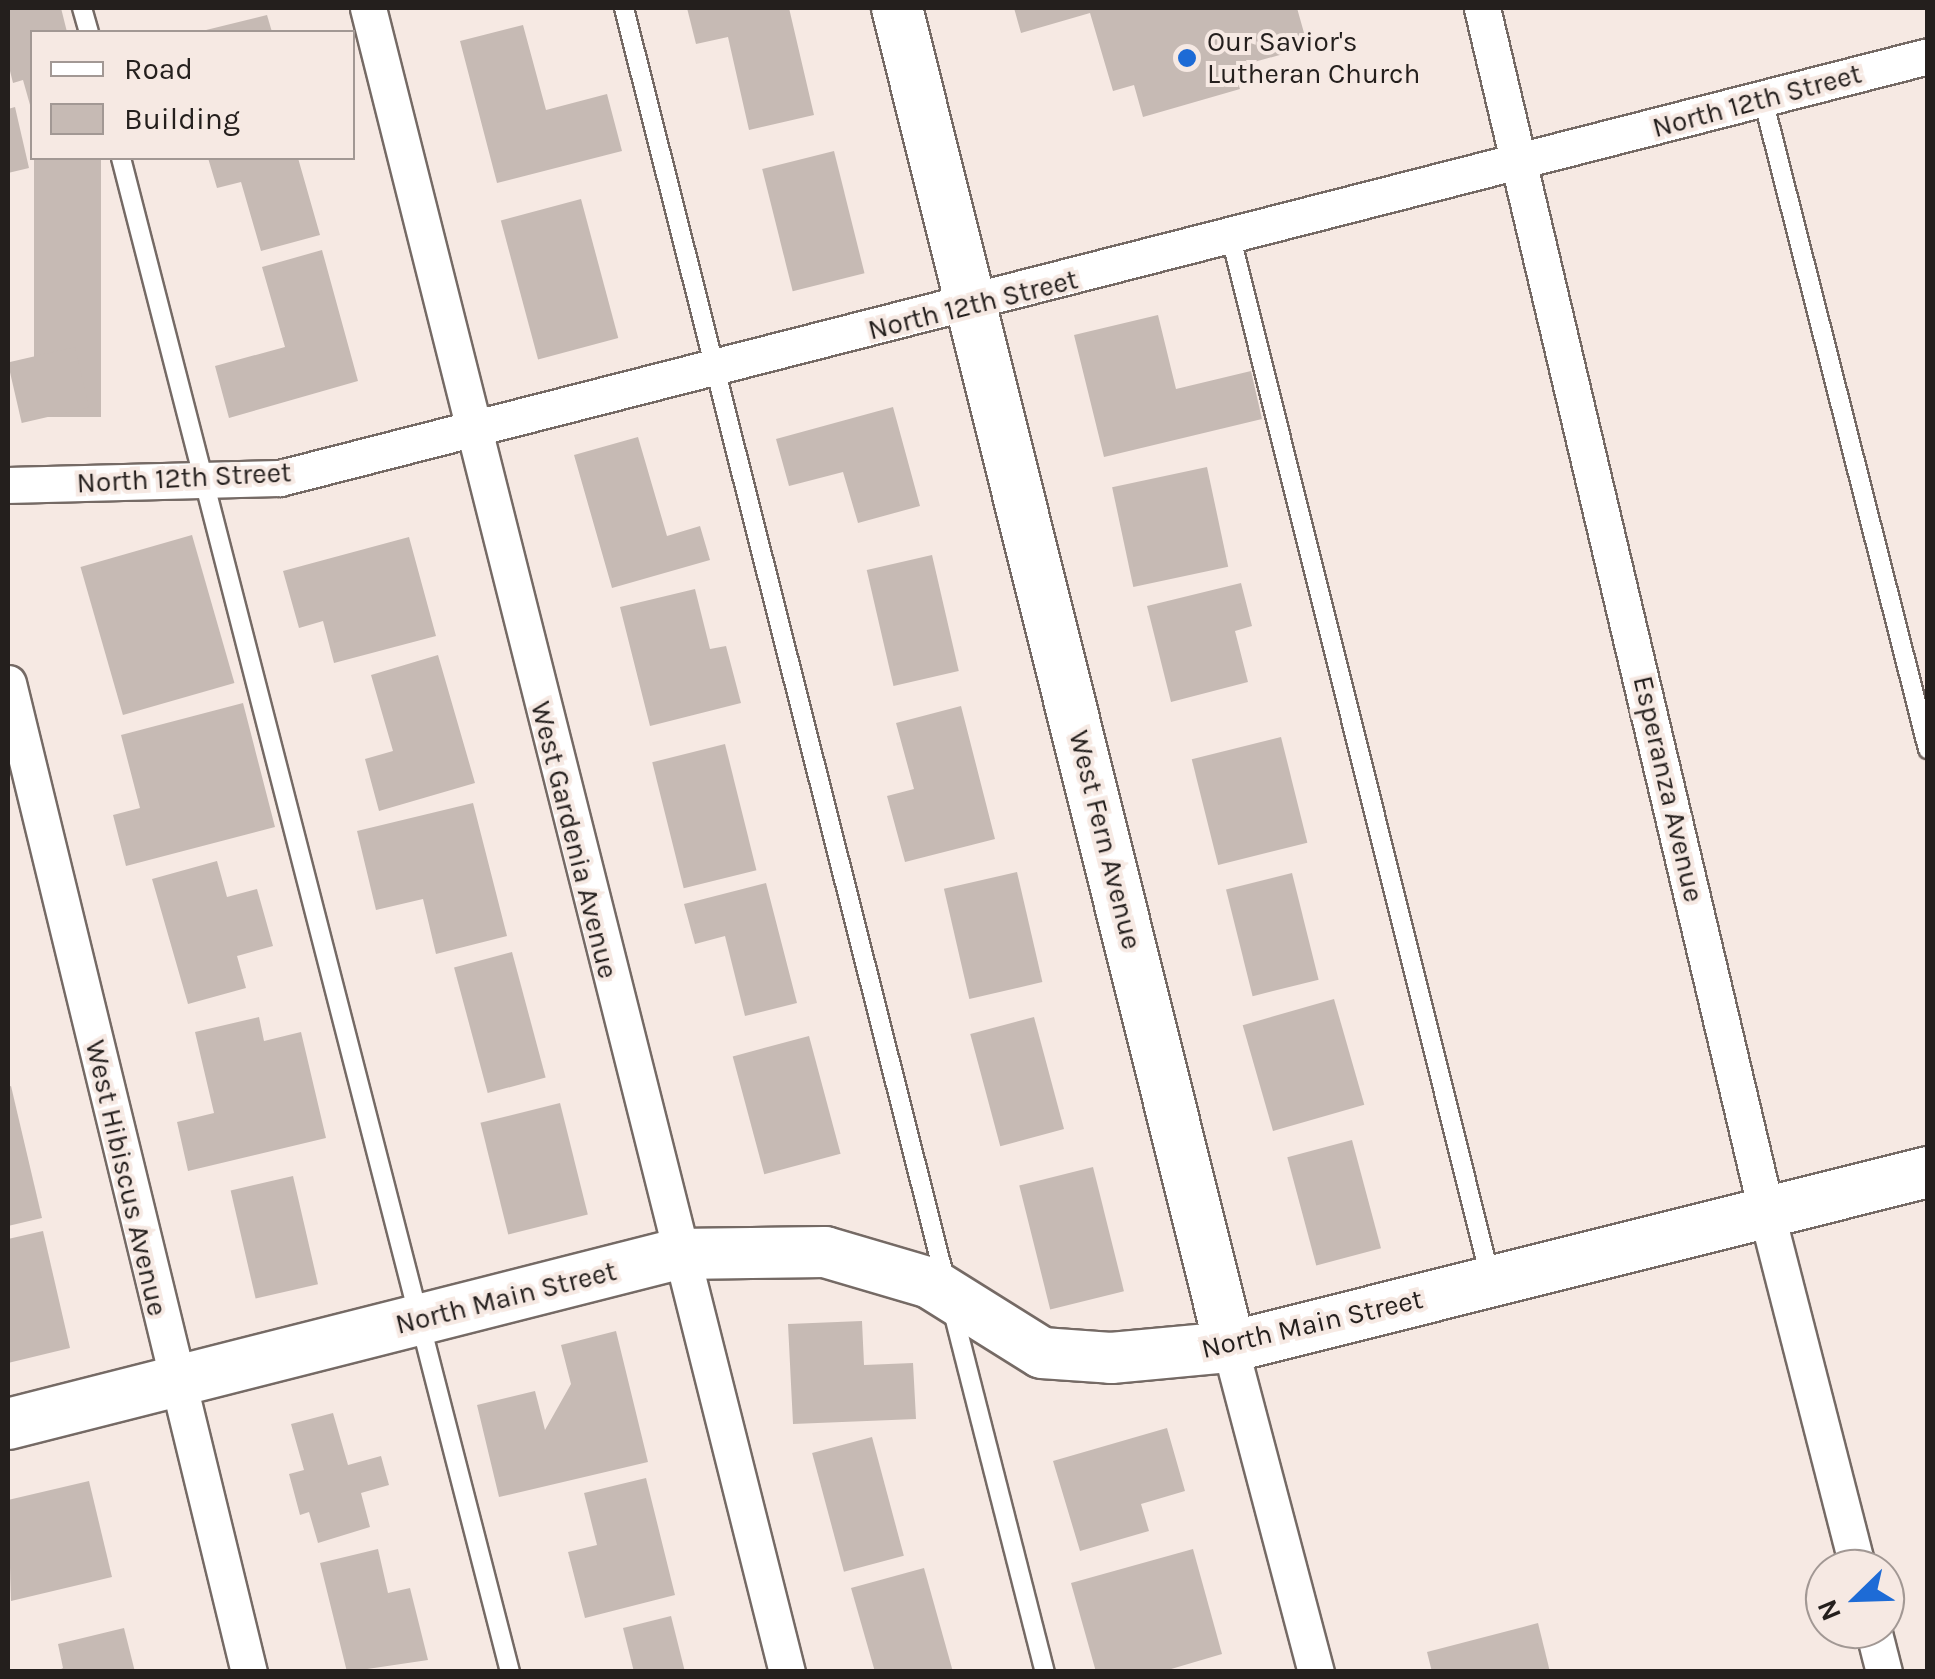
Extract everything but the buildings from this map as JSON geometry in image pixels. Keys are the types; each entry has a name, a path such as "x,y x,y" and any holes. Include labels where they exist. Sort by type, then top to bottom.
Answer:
{"street":[{"name":"West Gardenia Avenue","path":"368,8 678,1254 787,1672"},
{"name":"West Fern Avenue","path":"897,8 1230,1347 1316,1672"},
{"name":"Esperanza Avenue","path":"1482,8 1522,163 1766,1215 1853,1549"},
{"name":"North 12th Street","path":"8,485 280,478 973,305 1928,56"},
{"name":"West Hibiscus Avenue","path":"8,683 174,1382 249,1672"},
{"name":"North Main Street","path":"8,1424 678,1254 825,1252 930,1283 1042,1353 1112,1358 1230,1347 1928,1172"}],"lane":[{"path":"624,8 1044,1672"},
{"path":"1763,99 1928,749"},
{"path":"121,160 510,1672"},
{"path":"1232,238 1492,1282"}],"place":[{"name":"Our Savior's Lutheran Church","path":"1187,58"}]}
